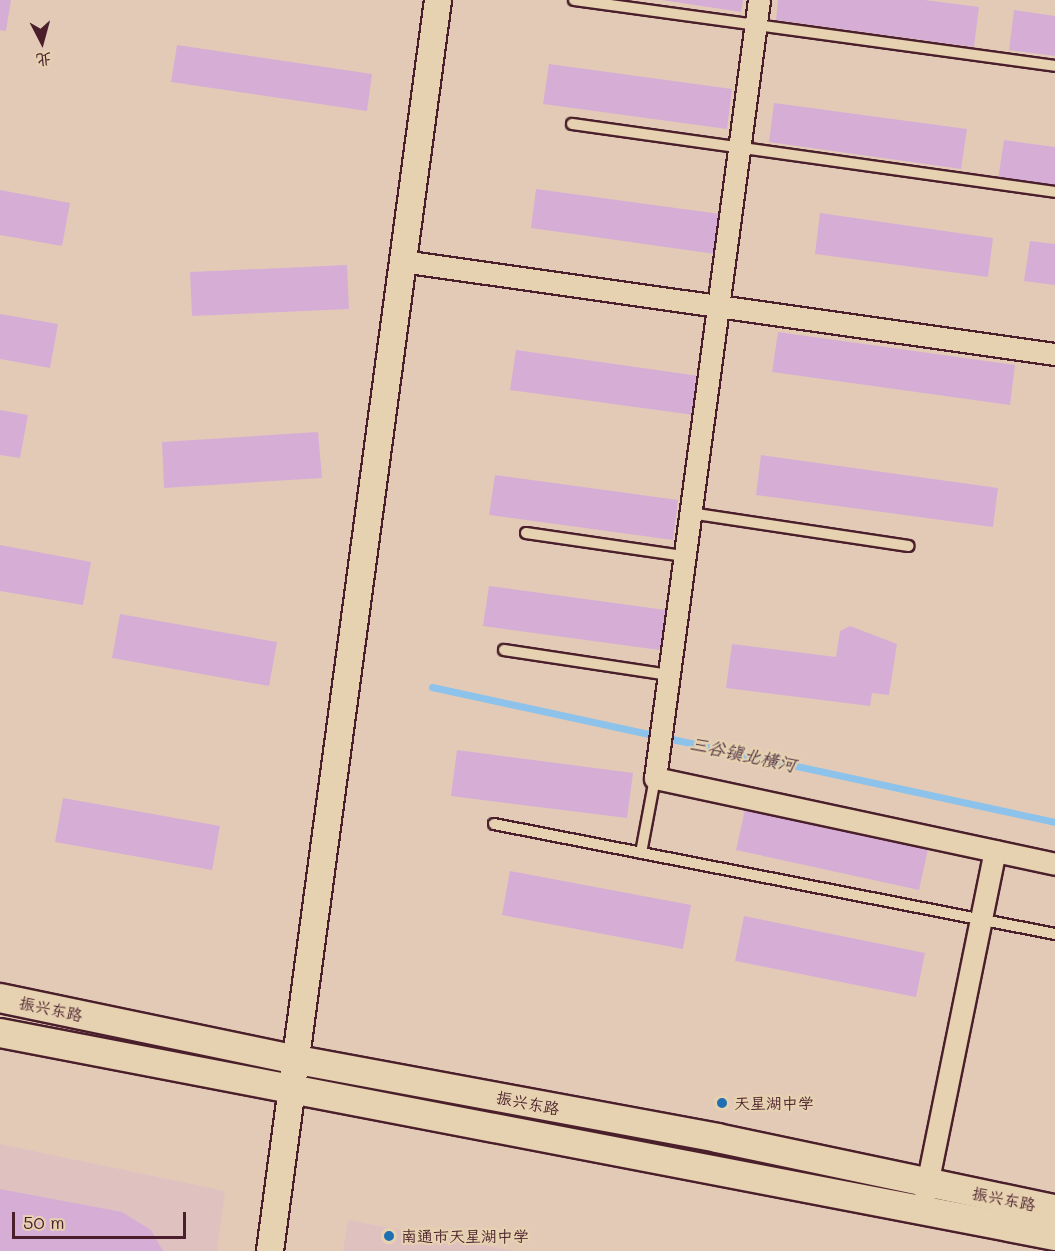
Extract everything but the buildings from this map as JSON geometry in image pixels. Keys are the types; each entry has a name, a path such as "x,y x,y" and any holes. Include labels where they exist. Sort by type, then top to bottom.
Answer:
{"main road":[{"name":"振兴东路","path":"0,998 298,1060 717,1138 925,1196 1055,1236"},
{"name":"振兴东路","path":"0,1033 294,1092 925,1196 1055,1209"}],"street":[{"path":"270,1251 294,1092 438,0"},
{"path":"759,0 655,778 1055,864"},
{"path":"402,261 717,308 1055,354"},
{"path":"925,1196 995,851"}],"lane":[{"path":"574,0 1055,66"},
{"path":"572,124 1055,192"},
{"path":"690,513 909,546"},
{"path":"526,533 684,556"},
{"path":"504,650 669,675"},
{"path":"641,853 655,778"},
{"path":"494,824 1055,934"}],"shaded area":[{"path":"0,1144 225,1191 217,1251 0,1251"},
{"name":"南通市天星湖中学","path":"348,1220 516,1251 343,1251"}],"waterway":[{"name":"三谷镇北横河","path":"432,687 1055,822"}],"place":[{"name":"天星湖中学","path":"722,1103"},
{"name":"南通市天星湖中学","path":"389,1236"}]}
